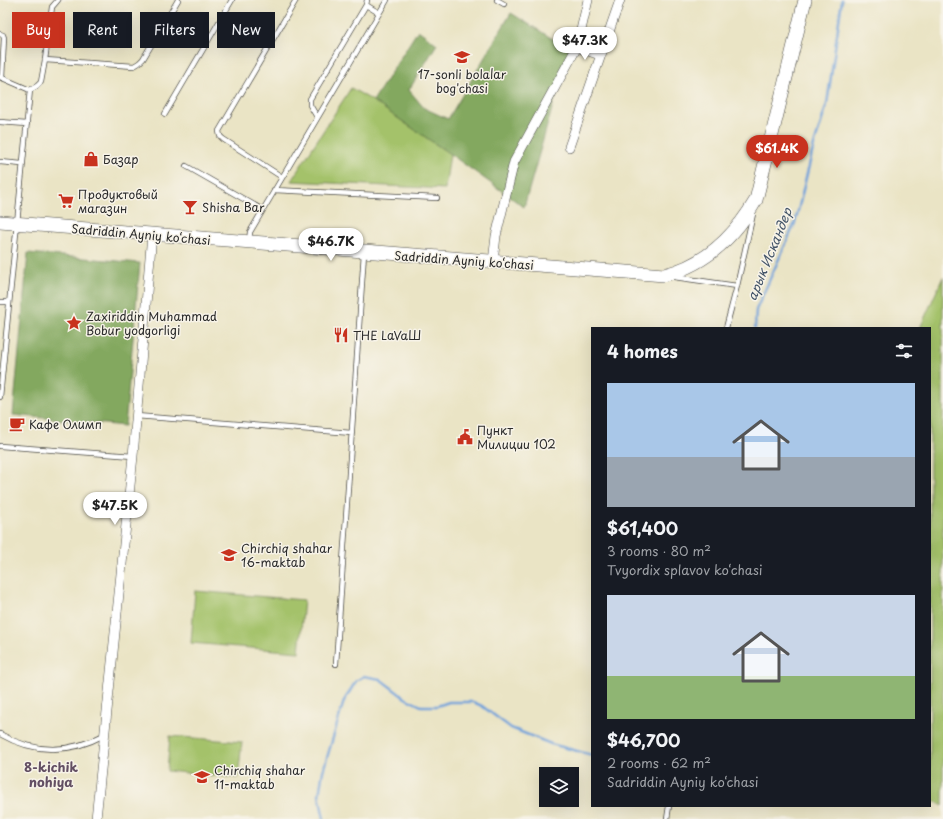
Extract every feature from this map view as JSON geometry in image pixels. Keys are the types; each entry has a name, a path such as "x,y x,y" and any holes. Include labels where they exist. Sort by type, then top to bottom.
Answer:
{"street":[{"path":"493,262 496,236 514,162 577,47 588,0"},
{"path":"569,147 620,0"},
{"path":"664,275 678,272 704,258 738,227 756,200 805,0"},
{"path":"577,47 600,55"},
{"name":"Sadriddin Ayniy ko‘chasi","path":"0,222 664,275"},
{"path":"96,819 133,456 152,234"}],"lane":[{"path":"30,90 41,82 52,7 58,0"},
{"path":"45,60 134,66 140,64 178,0"},
{"path":"165,114 232,0"},
{"path":"282,177 224,139 220,136 219,131 296,0"},
{"path":"249,242 250,232 387,0"},
{"path":"497,0 504,4"},
{"path":"317,117 310,105 310,99 366,2 379,12"},
{"path":"0,34 3,35 4,38 1,78 30,90"},
{"path":"0,397 30,90"},
{"path":"0,122 27,124"},
{"path":"0,162 22,164"},
{"path":"186,166 263,210"},
{"path":"274,190 437,198"},
{"path":"726,327 756,200"},
{"path":"336,664 364,252"},
{"path":"664,275 737,286"},
{"path":"0,302 9,302"},
{"path":"136,416 352,433"},
{"path":"0,446 133,456"},
{"path":"0,734 8,739 41,749 59,749 81,746 104,735"},
{"path":"667,819 669,807"}],"green space":[{"path":"511,13 569,49 524,207 373,101 418,30 437,44 409,90 424,108 448,119"},
{"path":"351,88 373,101 450,154 445,189 291,181"},
{"path":"28,253 140,263 125,426 13,415"},
{"path":"943,277 943,805 931,799 931,327 920,327"},
{"path":"195,591 304,600 299,652 191,643"},
{"path":"170,736 242,742 238,778 167,771"}],"waterway":[{"name":"арык Искандер","path":"755,327 756,310 795,223 814,145 827,104 842,0"},
{"name":"арык Искандер","path":"324,819 319,795 323,771 344,701 356,681 364,676 380,679 405,698 421,706 437,706 449,702 473,702 482,706 511,728 551,744 591,755"}],"place":[{"name":"17-sonli bolalar bog'chasi","path":"462,57"},
{"name":"Базар","path":"91,159"},
{"name":"Продуктовый магазин","path":"66,201"},
{"name":"Shisha Bar","path":"190,207"},
{"name":"Zaxiriddin Muhammad Bobur yodgorligi","path":"74,323"},
{"name":"THE LaVaШ","path":"341,335"},
{"name":"Кафе Олимп","path":"17,424"},
{"name":"Пункт Милиции 102","path":"465,437"},
{"name":"Chirchiq shahar 16-maktab","path":"229,555"},
{"name":"Chirchiq shahar 11-maktab","path":"202,777"}],"district":[{"name":"8-kichik nohiya","path":"51,774"}]}
